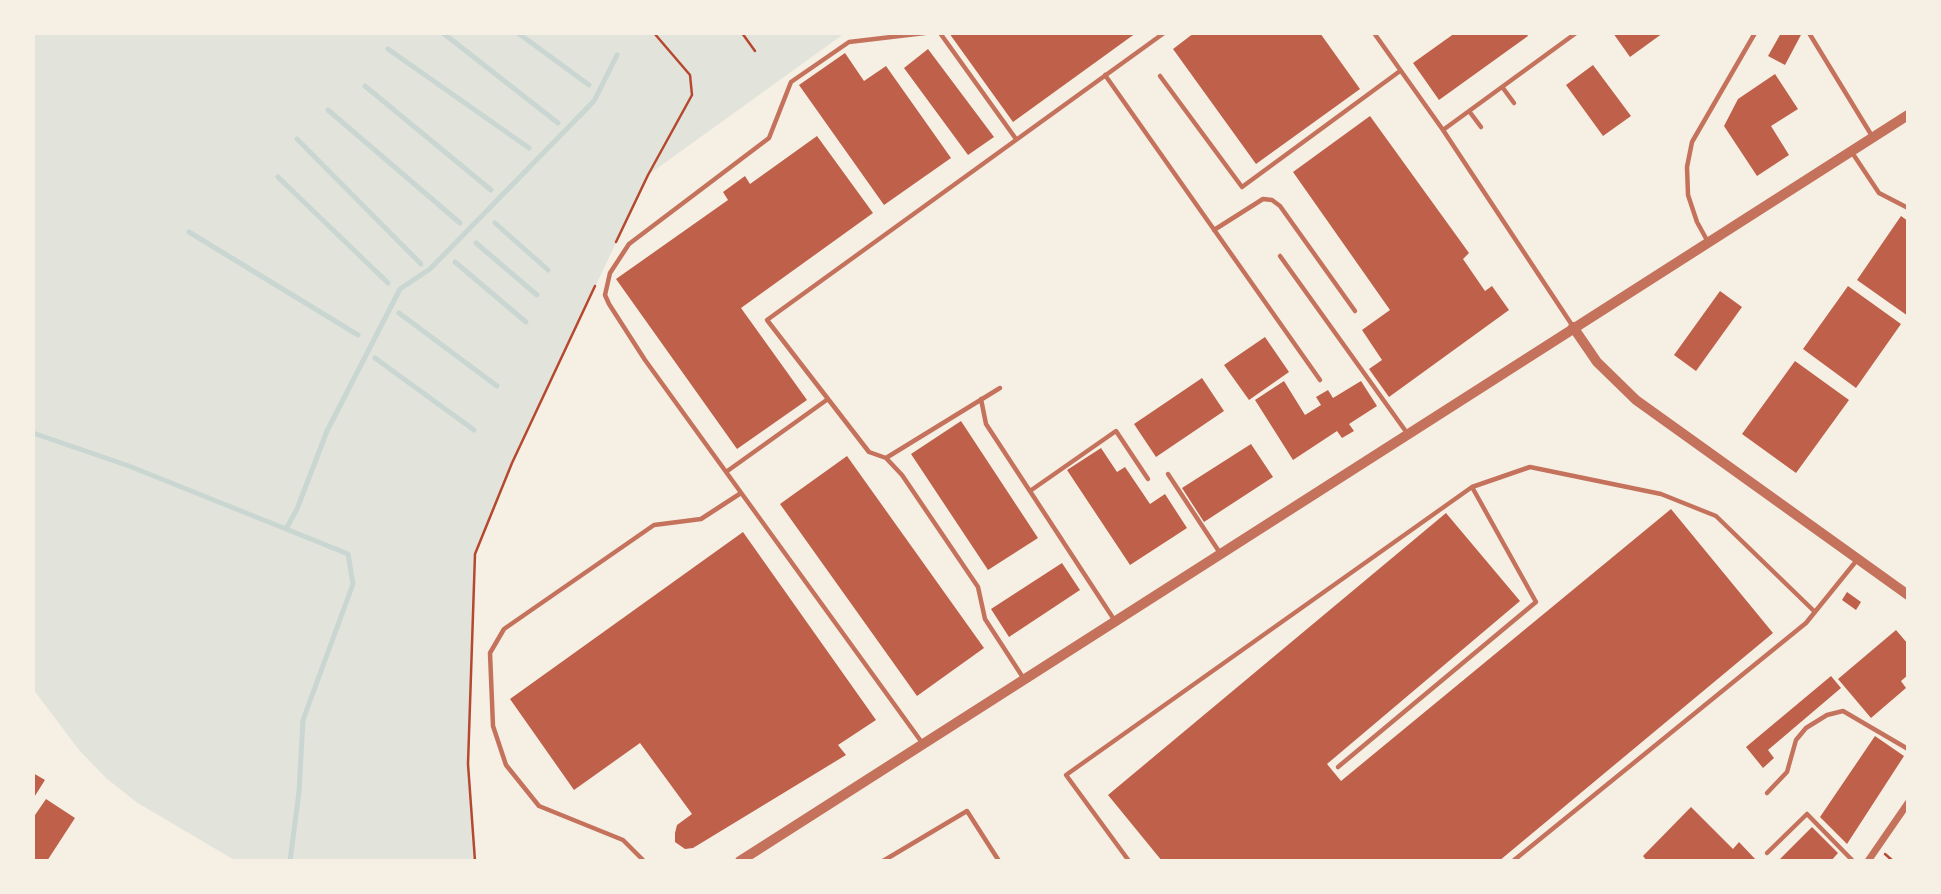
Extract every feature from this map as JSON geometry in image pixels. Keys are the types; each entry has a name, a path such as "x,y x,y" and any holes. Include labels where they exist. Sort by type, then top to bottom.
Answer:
{"street":[{"path":"740,861 1908,115"},
{"path":"1573,327 1597,362 1636,400 1908,595"},
{"path":"1868,861 1908,803"}],"lane":[{"path":"923,744 645,360 605,295 610,273 629,244 769,138 791,82 849,42 925,33"},
{"path":"940,33 1016,139"},
{"path":"1025,679 985,619 978,587 902,475 886,458 869,452 767,320 1164,33"},
{"path":"1374,33 1443,130 1573,327"},
{"path":"1443,130 1576,33"},
{"path":"1708,242 1697,222 1688,195 1687,167 1692,142 1755,33"},
{"path":"1809,33 1873,137"},
{"path":"1160,76 1242,187 1400,71"},
{"path":"1105,75 1320,380"},
{"path":"1503,88 1514,103"},
{"path":"1469,111 1481,127"},
{"path":"1851,151 1879,193 1908,208"},
{"path":"1214,230 1264,200 1272,200 1280,206 1355,311"},
{"path":"1280,256 1407,434"},
{"path":"886,458 1000,388"},
{"path":"726,472 828,399"},
{"path":"981,399 986,424 1115,621"},
{"path":"1030,491 1116,431 1148,479"},
{"path":"1129,861 1066,775 1472,487 1530,467 1661,494 1716,516 1815,612"},
{"path":"1168,474 1221,554"},
{"path":"1338,767 1536,602 1472,487"},
{"path":"644,861 623,839 539,806 506,765 493,726 489,653 504,629 654,525 701,519 741,493"},
{"path":"1513,861 1806,623 1858,559"},
{"path":"1767,793 1787,772 1796,740 1806,729 1827,715 1843,711 1908,749"},
{"path":"883,861 967,811 999,861"},
{"path":"1767,853 1807,814 1853,861"}],"path":[{"path":"615,244 648,175 692,95 690,75 654,33"},
{"path":"742,33 755,51"},
{"path":"475,861 468,764 475,554 512,463 598,281"}],"shaded area":[{"path":"33,33 845,33 648,175 512,463 475,554 468,764 475,861 236,861 136,802 106,778 79,750 33,689"}],"building":[{"path":"949,33 1136,33 1013,122"},
{"path":"1194,33 1320,33 1360,89 1256,164 1173,49"},
{"path":"1455,33 1526,33 1528,36 1439,100 1413,63"},
{"path":"1613,33 1663,33 1630,57"},
{"path":"1781,33 1802,33 1785,65 1768,56"},
{"path":"928,49 994,137 968,155 904,68"},
{"path":"845,53 864,81 886,66 951,158 884,205 799,85"},
{"path":"1593,65 1631,116 1603,136 1566,85"},
{"path":"1775,74 1798,109 1771,126 1789,155 1757,176 1724,126 1738,99"},
{"path":"1370,116 1469,253 1463,259 1485,291 1492,286 1509,310 1389,397 1369,369 1382,360 1362,330 1390,310 1293,172"},
{"path":"817,136 873,213 741,308 807,400 737,449 616,279 728,200 723,192 745,176 750,184"},
{"path":"1901,216 1908,221 1908,316 1857,280"},
{"path":"1848,286 1901,324 1856,388 1803,349"},
{"path":"1720,291 1742,307 1696,371 1674,355"},
{"path":"1265,337 1289,372 1249,400 1224,365"},
{"path":"1795,361 1849,400 1796,473 1742,434"},
{"path":"1202,378 1224,411 1156,457 1134,424"},
{"path":"1284,381 1305,415 1321,405 1316,397 1328,390 1333,398 1361,381 1377,406 1349,424 1354,431 1342,438 1337,431 1293,460 1255,400"},
{"path":"961,421 1038,538 988,570 911,454"},
{"path":"1251,444 1273,477 1204,522 1182,488"},
{"path":"1101,448 1117,472 1125,467 1150,504 1165,494 1187,528 1130,565 1067,470"},
{"path":"847,456 984,648 917,696 780,504"},
{"path":"1671,509 1773,633 1499,861 1162,861 1108,795 1446,513 1520,601 1327,764 1341,781"},
{"path":"743,532 876,720 838,745 846,755 693,848 685,849 675,842 675,833 677,825 692,814 640,743 574,790 510,699"},
{"path":"1062,563 1080,590 1009,637 991,609"},
{"path":"1847,592 1861,602 1856,610 1842,600"},
{"path":"1896,630 1908,644 1908,675 1901,681 1906,688 1871,718 1838,679"},
{"path":"1831,676 1841,688 1768,750 1774,758 1763,768 1746,747"},
{"path":"1875,736 1904,756 1847,844 1820,817"},
{"path":"33,773 45,780 33,799"},
{"path":"46,799 75,818 47,861 33,861 33,818"},
{"path":"1691,807 1733,849 1739,842 1757,861 1647,861 1643,856"},
{"path":"1812,827 1838,853 1831,861 1778,861"}],"waterway":[{"path":"443,33 558,123"},
{"path":"518,33 589,85"},
{"path":"388,49 529,148"},
{"path":"290,861 299,792 303,720 353,584 348,554 286,529 297,509 327,431 400,289 430,269 594,101 617,55"},
{"path":"365,86 491,190"},
{"path":"328,110 460,223"},
{"path":"297,139 421,264"},
{"path":"278,177 388,283"},
{"path":"495,223 548,270"},
{"path":"189,232 358,335"},
{"path":"476,243 537,295"},
{"path":"455,262 526,322"},
{"path":"399,313 497,386"},
{"path":"375,358 474,430"},
{"path":"33,433 129,466 286,529"}]}
